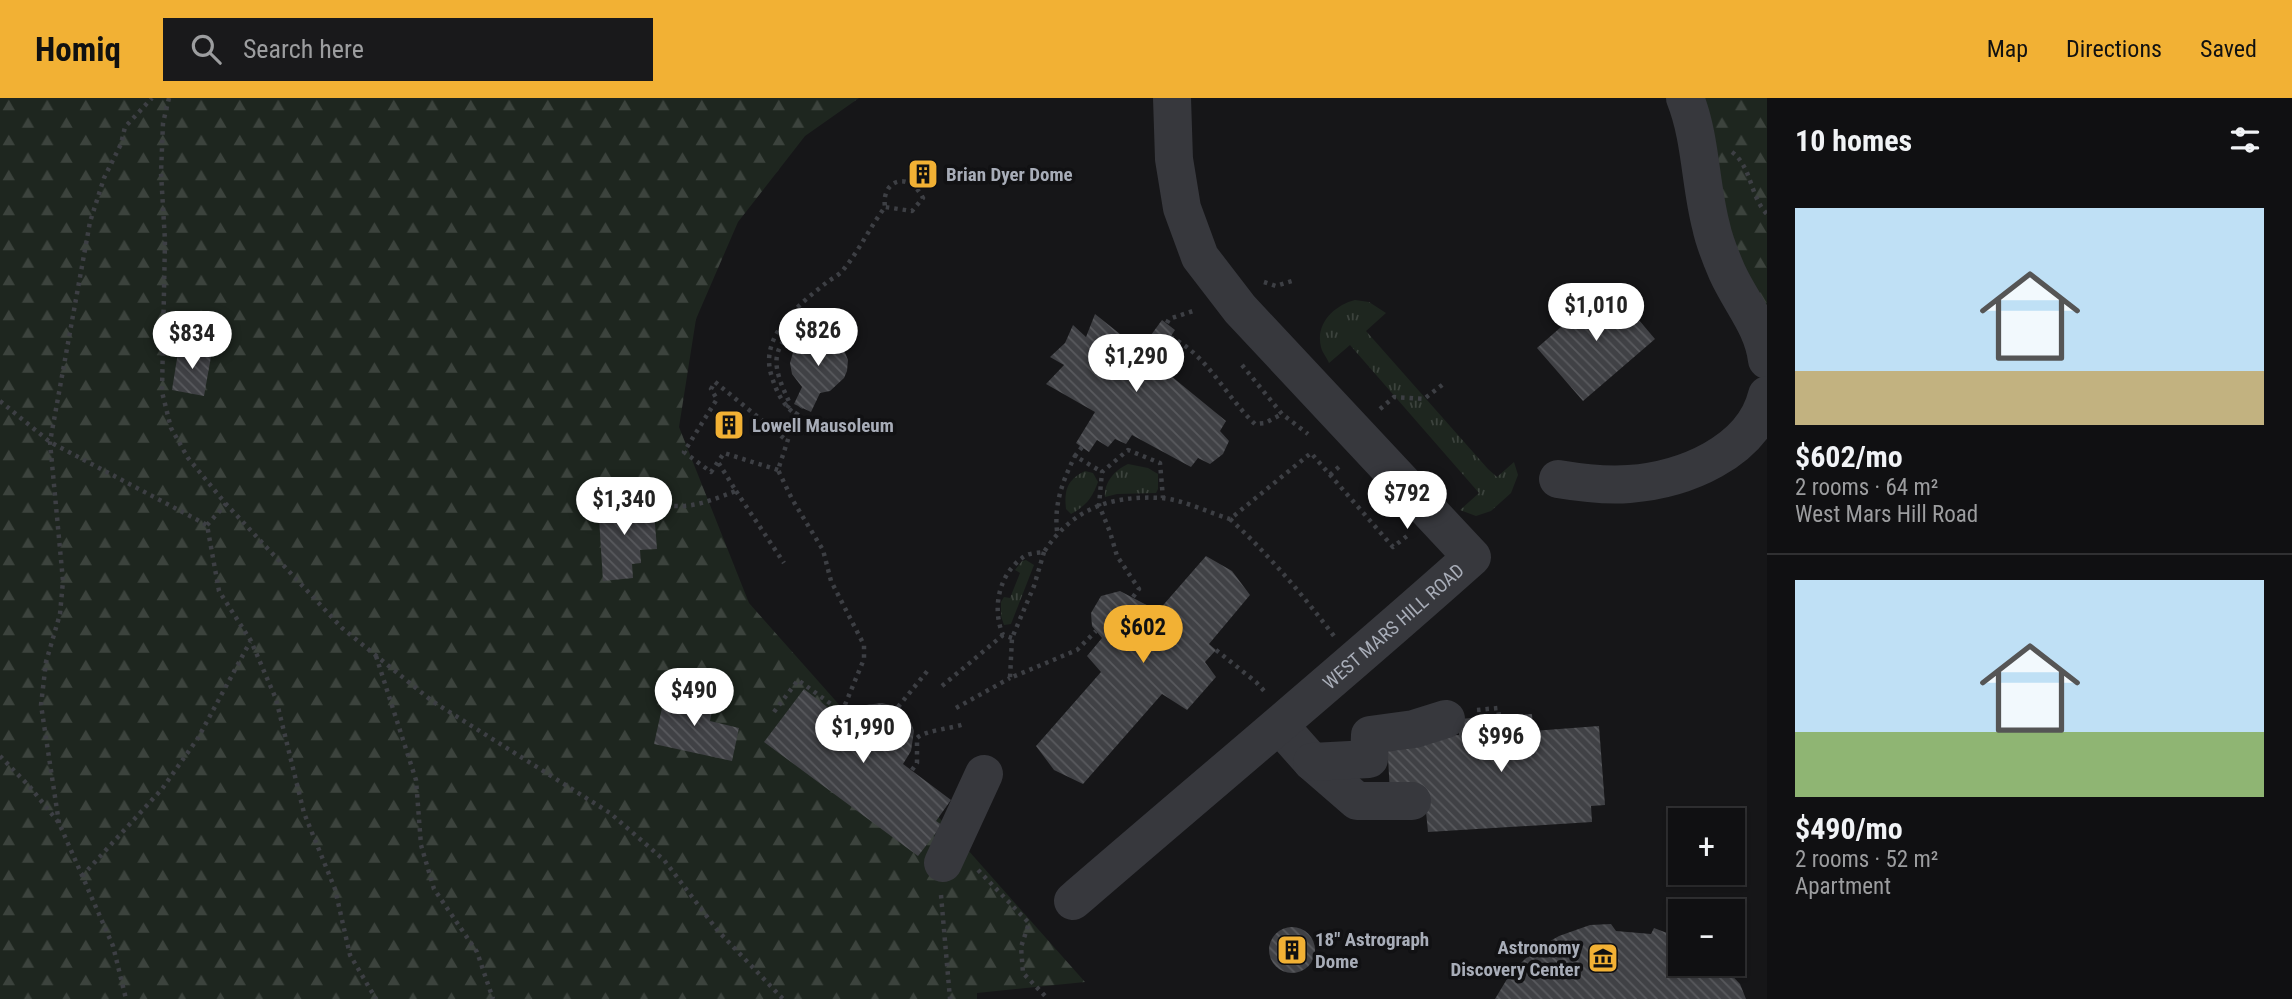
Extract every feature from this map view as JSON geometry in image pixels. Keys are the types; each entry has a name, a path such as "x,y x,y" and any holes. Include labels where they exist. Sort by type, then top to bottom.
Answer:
{"street":[{"name":"WEST MARS HILL ROAD","path":"1073,901 1234,762 1274,711 1472,557 1240,309 1200,257 1182,208 1174,159 1172,98"},
{"path":"1685,98 1710,226 1727,273 1765,342 1767,360"},
{"path":"1558,479 1594,485 1632,484 1692,470 1724,454 1745,434 1763,410 1767,395"},
{"path":"1274,711 1312,762 1357,801 1412,801"},
{"path":"1312,762 1369,759 1370,734 1414,729 1446,719"},
{"path":"947,855 984,774"}],"path":[{"path":"59,823 41,705 46,662 60,614 63,581 50,442 90,222 104,178 121,144 125,127 152,98"},
{"path":"169,98 163,123 161,173 165,241 162,392 171,428 188,458 226,504 342,628 432,701 610,813 664,860 718,931 783,999"},
{"path":"796,415 787,408 775,390 767,362 771,344 779,326 813,294 841,273 885,207 884,201 892,183 898,180 915,187 923,198 912,211 885,207"},
{"path":"1167,323 1169,319 1186,311"},
{"path":"787,408 790,404 777,356 782,344 791,333 815,325 830,327 828,336"},
{"path":"1170,337 1181,342 1198,357 1242,412 1255,424 1265,423 1282,414"},
{"path":"778,470 724,453 711,472 684,452 717,399 711,389 715,382 786,440"},
{"path":"1374,414 1394,397 1424,399 1446,382"},
{"path":"0,401 50,442 207,525"},
{"path":"774,712 798,680 842,712 864,659 864,645 831,580 823,550 778,470 786,440 801,407"},
{"path":"1057,531 1055,511 1065,477 1082,447"},
{"path":"1133,597 1139,589 1117,556 1099,505 1102,472 1128,450 1160,463 1163,498"},
{"path":"1230,519 1311,453 1393,547 1416,528"},
{"path":"1076,456 1102,472"},
{"path":"718,462 784,563"},
{"path":"649,502 673,508 700,505 736,491"},
{"path":"1010,678 1012,638 1034,586 1044,552 1057,531 1077,516 1099,505 1120,500 1163,498 1230,519 1263,550 1303,595 1335,638"},
{"path":"207,525 226,504"},
{"path":"207,525 219,591 251,641 276,699 304,813 335,889 350,955 376,999"},
{"path":"1003,635 996,606 1007,574 1024,556 1044,552"},
{"path":"956,708 1010,678 1077,650 1096,631"},
{"path":"1003,635 1012,638"},
{"path":"942,686 1003,635"},
{"path":"82,876 162,789 198,738 251,641"},
{"path":"1216,650 1256,682 1274,711"},
{"path":"376,655 416,779 421,845 434,889 477,952 493,999"},
{"path":"898,708 929,668"},
{"path":"912,770 917,763 917,738 925,731 943,731 964,724"},
{"path":"0,756 30,786 59,823 113,946 126,999"},
{"path":"950,999 944,912 937,878 947,855 991,881 1029,923 1021,947 1023,973 1048,999"}],"green space":[{"path":"0,98 859,98 805,136 738,222 696,319 679,427 749,603 1085,982 977,993 977,999 0,999"},
{"path":"1703,98 1767,98 1767,306 1733,254"},
{"path":"1355,300 1369,302 1386,313 1366,331 1488,469 1497,477 1514,462 1518,475 1511,493 1491,511 1476,516 1460,510 1479,493 1350,345 1329,363 1321,347 1321,330 1328,316 1340,306"},
{"path":"1128,464 1148,468 1158,474 1156,493 1105,497 1106,486 1111,477"},
{"path":"1085,471 1093,473 1098,482 1088,501 1071,514 1066,509 1066,491 1074,478"},
{"path":"1026,560 1034,565 1011,624 1004,625 1001,602 1004,597 1010,598 1020,573 1015,570"}],"building":[{"name":"Brian Dyer Dome","path":"923,162 932,165 935,174 932,183 923,186 914,183 911,174 914,165"},
{"path":"1609,285 1655,339 1583,401 1537,348"},
{"path":"1095,314 1140,350 1162,320 1175,330 1167,342 1176,348 1168,359 1179,367 1171,376 1226,421 1220,431 1229,441 1223,454 1210,464 1198,458 1191,467 1132,435 1126,444 1115,439 1108,447 1097,440 1089,452 1076,443 1095,412 1046,384 1064,365 1050,357 1065,343 1073,325 1086,337"},
{"path":"823,334 836,340 844,350 848,360 847,371 844,378 830,391 820,393 811,412 794,404 802,387 792,374 790,363 794,349 803,339"},
{"path":"179,346 212,351 204,396 172,390"},
{"name":"Lowell Mausoleum","path":"729,416 736,419 739,426 736,433 729,436 722,433 719,426 722,419"},
{"path":"639,499 640,512 654,512 657,549 640,550 641,563 632,564 633,578 603,581 598,502"},
{"path":"1206,556 1232,571 1250,595 1209,644 1216,650 1205,662 1216,677 1187,710 1162,694 1083,784 1054,770 1036,746 1101,672 1087,656 1102,638 1092,626 1091,613 1101,596 1120,591 1158,611"},
{"path":"804,689 849,724 866,705 882,703 898,707 910,720 914,731 911,751 903,764 951,800 936,821 942,825 918,856 764,742"},
{"path":"666,690 714,701 710,721 739,728 732,761 654,744"},
{"path":"1532,714 1533,731 1599,726 1605,805 1591,806 1592,822 1428,832 1424,791 1390,793 1387,740 1459,735 1458,719"},
{"name":"Astronomy Discovery Center","path":"1611,924 1616,931 1651,934 1654,928 1668,933 1668,976 1732,976 1740,984 1746,999 1495,999 1510,974 1533,951 1559,936 1590,925"},
{"name":"18″ Astrograph Dome","path":"1292,927 1309,933 1315,950 1309,967 1292,973 1275,967 1269,950 1275,933"}],"place":[{"name":"Brian Dyer Dome","path":"923,174"},
{"name":"Lowell Mausoleum","path":"729,425"},
{"name":"18″ Astrograph Dome","path":"1292,950"},
{"name":"Astronomy Discovery Center","path":"1603,958"}]}
